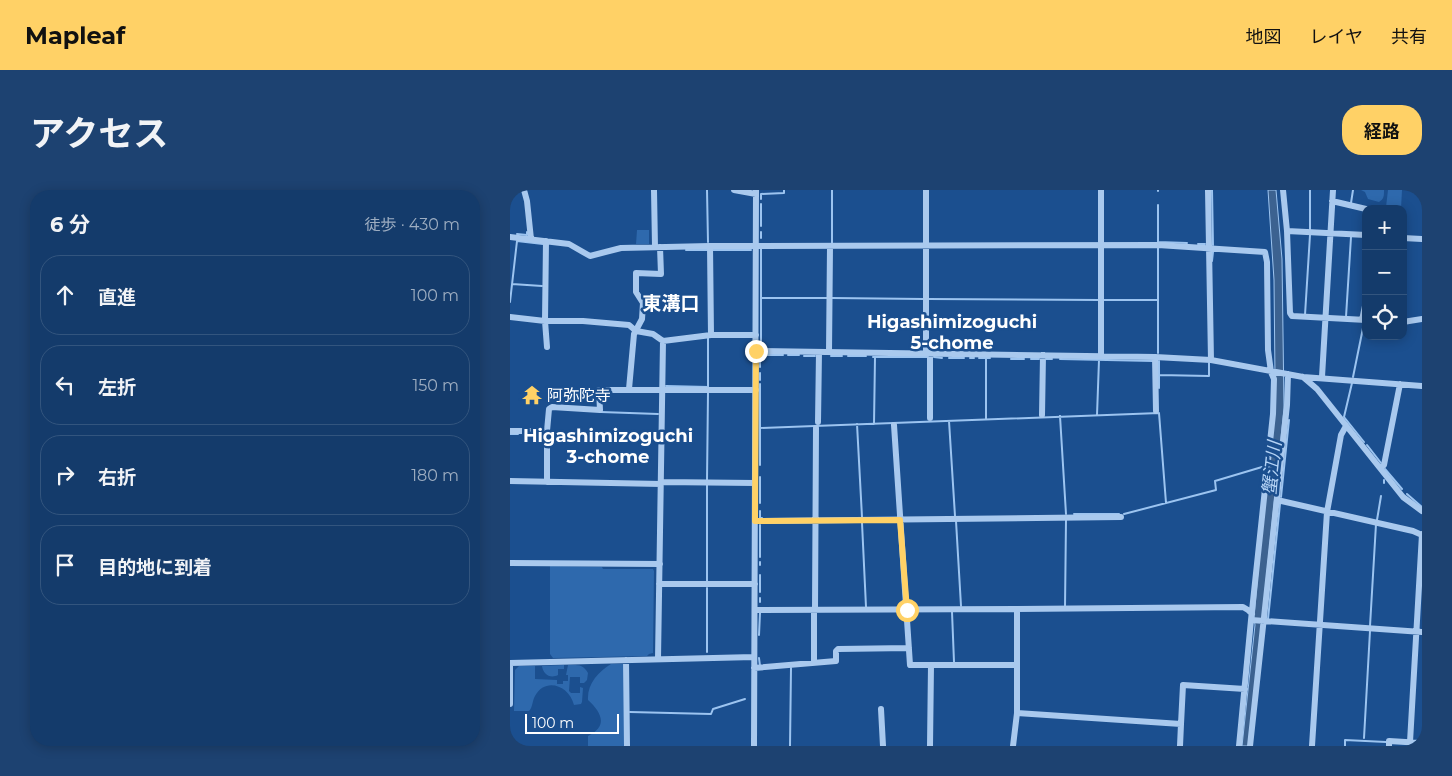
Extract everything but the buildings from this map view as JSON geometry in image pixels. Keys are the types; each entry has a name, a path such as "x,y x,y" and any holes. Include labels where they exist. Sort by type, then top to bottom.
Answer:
{"street":[{"path":"524,190 531,239"},
{"path":"629,389 634,334 642,319 643,303 636,292 636,274 661,274 654,190"},
{"path":"734,190 756,192 754,746"},
{"path":"926,190 930,418"},
{"path":"1101,190 1101,356"},
{"path":"1208,190 1211,360"},
{"path":"1283,190 1290,313 1292,316 1362,320"},
{"path":"1322,377 1333,190"},
{"path":"1332,201 1362,208"},
{"path":"1286,231 1362,235"},
{"path":"510,237 569,244 590,256 621,248 710,246 1158,245 1265,252 1268,350 1274,379 1273,414 1239,746"},
{"path":"1407,238 1422,239"},
{"path":"546,241 545,320 547,347"},
{"path":"710,246 711,335"},
{"path":"829,352 830,247"},
{"path":"510,317 629,325 636,331 653,334 663,341 711,335 756,336"},
{"path":"1407,321 1422,319"},
{"path":"658,659 663,341"},
{"path":"756,351 1155,357 1211,360 1303,377 1422,386"},
{"path":"814,662 819,352"},
{"path":"1042,415 1043,355"},
{"path":"1155,357 1156,411"},
{"path":"1250,746 1277,500 1286,405 1286,374"},
{"path":"1303,377 1317,389 1403,497 1422,512"},
{"path":"1380,468 1384,465 1400,384"},
{"path":"547,482 549,408 600,410 599,390 756,390"},
{"path":"894,425 910,664 1017,664"},
{"path":"1312,746 1327,512 1341,435 1346,426"},
{"path":"510,431 547,431"},
{"path":"510,481 755,483"},
{"path":"1277,500 1422,534 1419,632 1410,742"},
{"path":"755,521 1121,517"},
{"path":"510,563 660,564"},
{"path":"659,584 755,584"},
{"path":"754,610 1243,607 1248,610 1252,618 1263,622 1419,632"},
{"path":"1013,746 1017,713 1017,609"},
{"path":"754,668 836,661 836,651 838,650 909,648"},
{"path":"510,704 510,663 754,657"},
{"path":"626,660 627,746"},
{"path":"930,746 931,664"},
{"path":"1180,746 1183,685 1245,689"},
{"path":"881,709 883,746"},
{"path":"1017,713 1181,724"},
{"path":"1389,746 1389,741 1422,743"}],"shaded area":[{"path":"1361,190 1384,190 1382,200 1379,202 1368,199 1365,192"},
{"path":"1388,190 1402,190 1401,205 1386,205"},
{"path":"637,230 649,230 649,244 636,244"},
{"path":"550,566 653,569 653,653 647,656 553,658 550,654"},
{"path":"611,664 624,664 624,746 588,746 588,736 599,728 601,723 599,714 588,700 589,689 594,679"},
{"path":"564,665 564,669 558,669 558,675 552,676 545,673 542,666"},
{"path":"568,665 582,667 588,673 587,680 584,683 580,683 580,677 570,677 569,691 571,693 580,693 580,687 583,688 581,704 574,705 567,692 562,688 550,685 539,690 529,711 514,711 515,670 519,666 535,666 535,679 557,680 557,684 563,684 563,681 568,681 568,675 566,675"}],"water":[{"name":"蟹江川","path":"1268,190 1276,190 1282,259 1284,408 1249,746 1242,746 1255,625 1254,618 1275,376 1274,280"}],"waterway":[{"path":"707,190 708,242"},
{"path":"761,199 761,194 784,193 784,190"},
{"path":"832,190 832,244"},
{"path":"1212,190 1213,245"},
{"path":"1310,190 1310,230"},
{"path":"1351,203 1353,190"},
{"path":"761,204 761,226"},
{"path":"1158,205 1158,242 1187,243"},
{"path":"517,234 527,235 527,232"},
{"path":"761,232 761,238"},
{"path":"1305,315 1310,235"},
{"path":"1346,317 1351,237"},
{"path":"510,302 517,241 543,244"},
{"path":"1198,244 1205,244"},
{"path":"1158,248 1158,353"},
{"path":"761,249 761,343 764,347"},
{"path":"686,250 708,250"},
{"path":"713,250 751,250"},
{"path":"1212,261 1213,252"},
{"path":"512,284 542,286"},
{"path":"762,298 827,298"},
{"path":"832,298 924,299"},
{"path":"928,299 1099,300"},
{"path":"1103,300 1158,300"},
{"path":"1353,377 1362,333"},
{"path":"666,386 708,387 708,338"},
{"path":"760,367 760,360 764,355 783,355"},
{"path":"788,355 799,355"},
{"path":"804,356 815,356"},
{"path":"831,356 842,356"},
{"path":"848,356 866,356"},
{"path":"873,357 928,357"},
{"path":"874,424 875,357"},
{"path":"934,357 942,358"},
{"path":"949,358 964,358"},
{"path":"979,358 990,358"},
{"path":"986,358 986,418"},
{"path":"1011,359 1024,359"},
{"path":"1031,359 1039,359"},
{"path":"1046,359 1052,359"},
{"path":"1060,359 1153,361"},
{"path":"1097,415 1099,360"},
{"path":"1159,361 1159,388"},
{"path":"1159,375 1209,376 1209,363"},
{"path":"760,373 760,380"},
{"path":"1352,383 1344,417 1364,442"},
{"path":"760,384 760,465"},
{"path":"707,480 708,393"},
{"path":"601,412 658,414"},
{"path":"1159,413 1166,503"},
{"path":"760,428 1159,413"},
{"path":"1060,416 1066,514"},
{"name":"蟹江川","path":"1281,497 1289,420"},
{"path":"949,421 955,516"},
{"path":"857,424 862,517"},
{"path":"510,434 518,434"},
{"path":"1367,445 1381,463"},
{"name":"蟹江川","path":"1124,514 1216,490 1215,481 1262,467"},
{"path":"1385,469 1402,489"},
{"path":"760,477 760,503"},
{"path":"707,484 707,581"},
{"path":"1407,494 1422,507"},
{"path":"1377,520 1381,496"},
{"name":"蟹江川","path":"1268,619 1280,504"},
{"path":"760,511 760,518 762,518"},
{"path":"1074,514 1119,514"},
{"path":"1065,607 1066,520"},
{"path":"956,521 961,606"},
{"path":"862,523 866,607"},
{"path":"1370,626 1376,524"},
{"path":"760,525 760,557"},
{"path":"760,575 760,592"},
{"path":"707,588 707,652"},
{"path":"952,612 954,662"},
{"path":"759,635 760,613"},
{"path":"1364,738 1370,631"},
{"path":"759,658 760,666"},
{"path":"790,746 791,668"},
{"path":"630,712 711,714 713,709 745,699"},
{"path":"1345,746 1345,740 1386,742"}],"place":[{"name":"阿弥陀寺","path":"532,395"}],"district":[{"name":"東溝口","path":"671,303"},
{"name":"Higashimizoguchi 5-chome","path":"952,332"},
{"name":"Higashimizoguchi 3-chome","path":"608,446"}],"route":[{"path":"756,351 755,521 900,520 907,610"}]}
